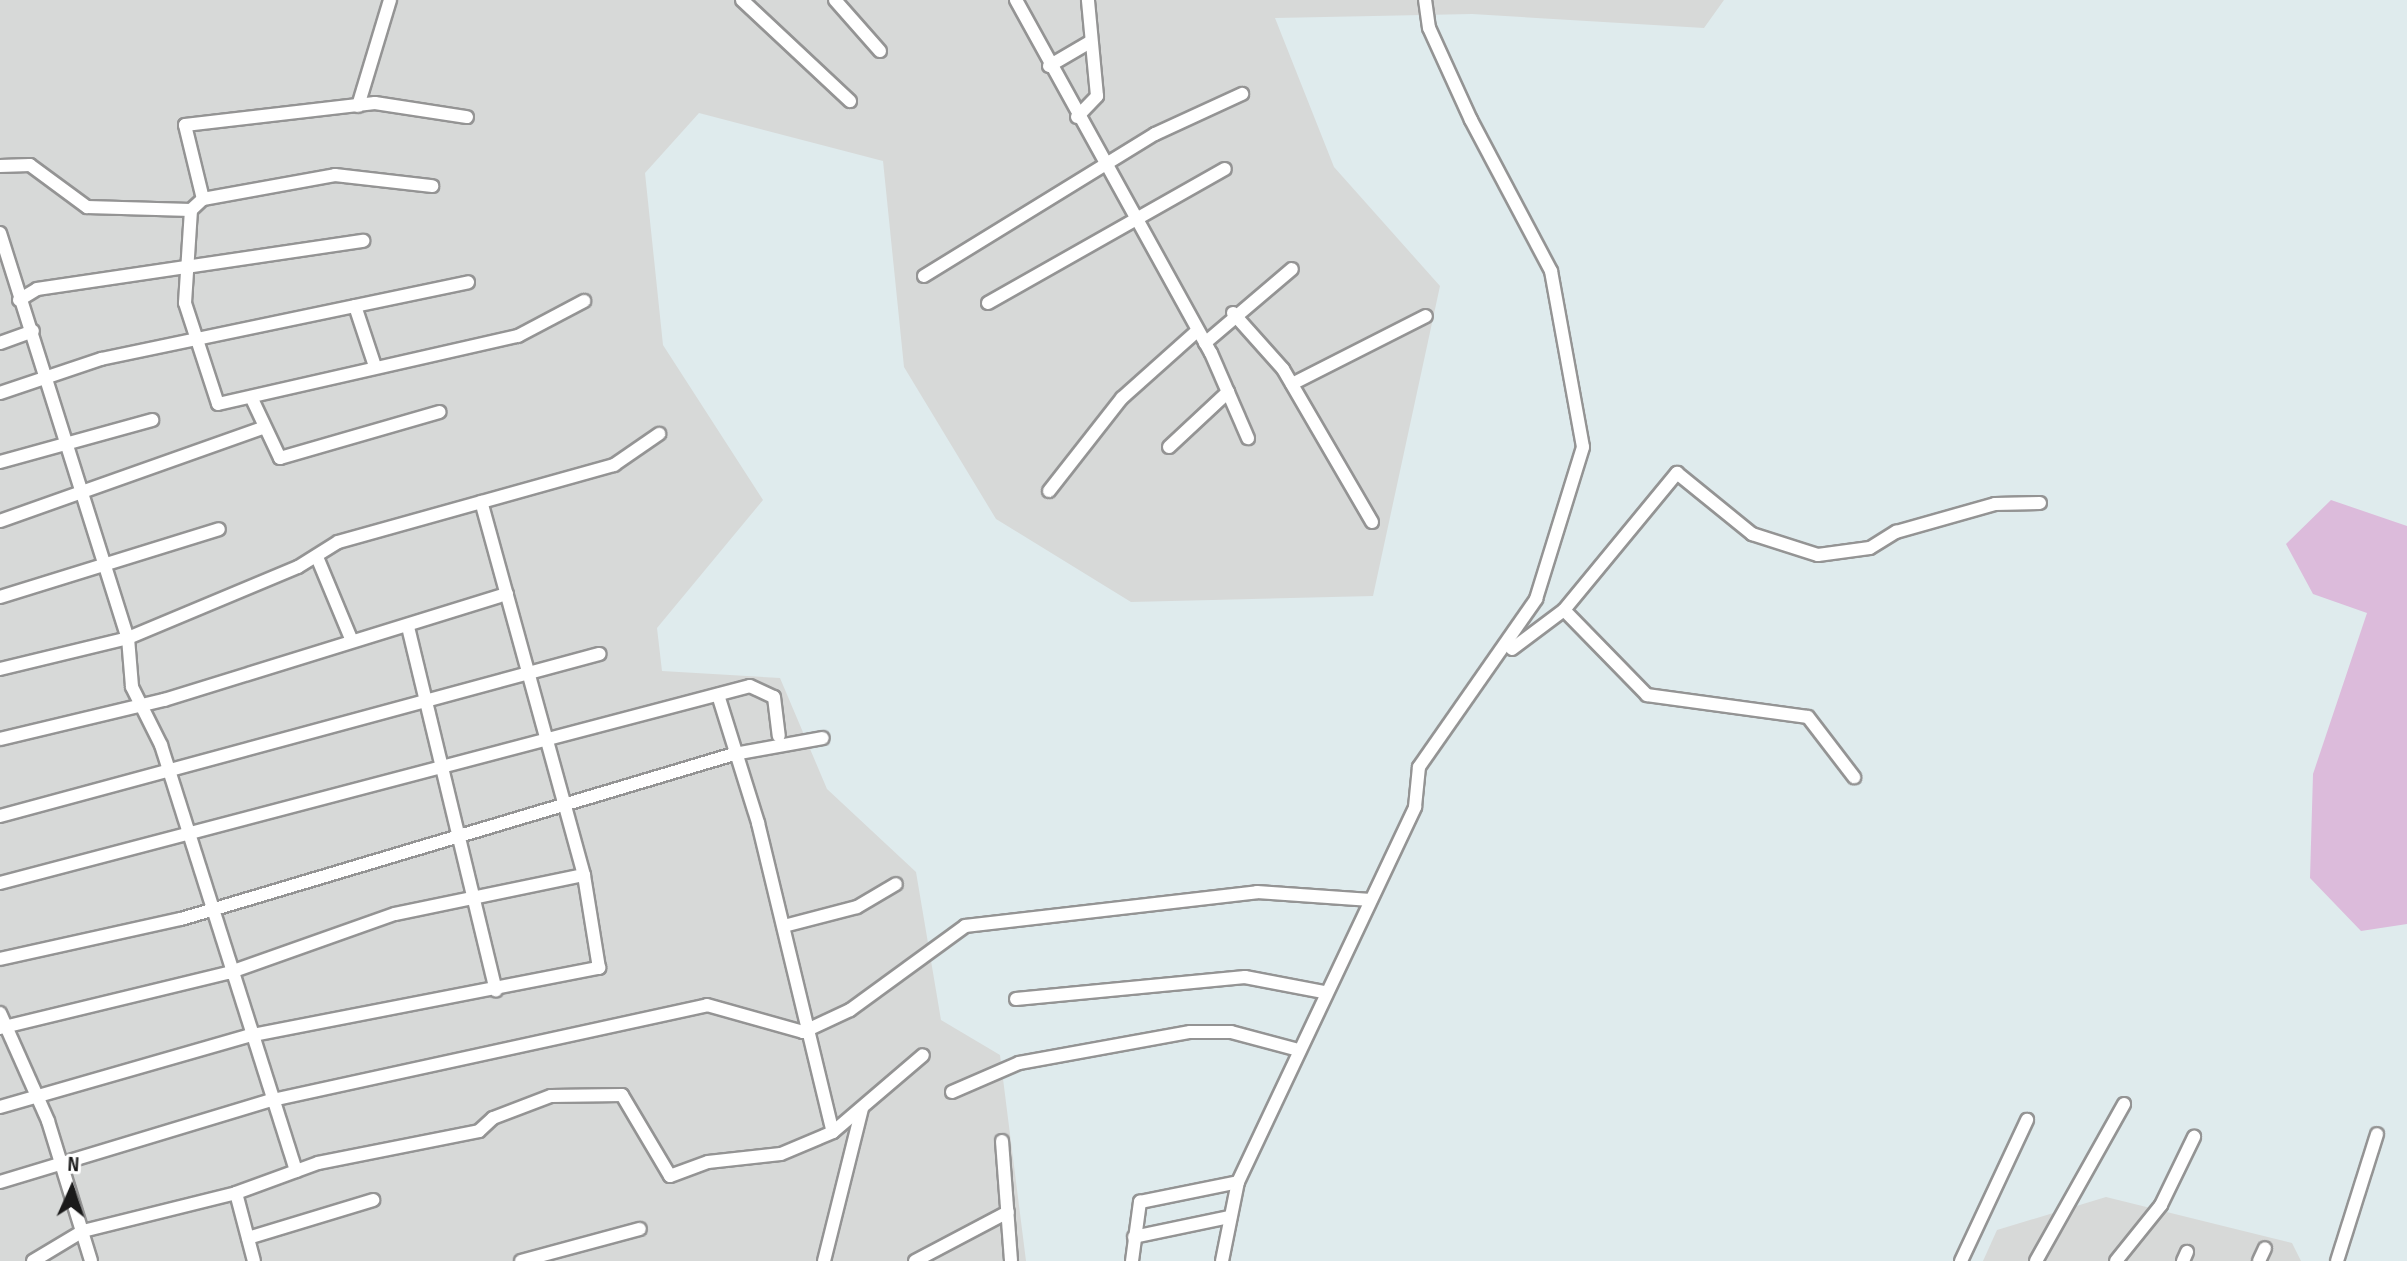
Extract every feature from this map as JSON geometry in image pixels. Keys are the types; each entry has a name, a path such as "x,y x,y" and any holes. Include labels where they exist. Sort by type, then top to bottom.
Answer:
{"street":[{"path":"358,106 390,0"},
{"path":"742,0 850,101"},
{"path":"835,0 880,51"},
{"path":"1016,0 1133,223 1205,343 1248,438"},
{"path":"1077,117 1097,96 1098,59 1090,42 1088,0"},
{"path":"1222,1261 1238,1182 1295,1049 1415,807 1419,767 1501,656 1557,548 1583,429 1546,259 1471,120 1429,28 1425,0"},
{"path":"1049,66 1090,42"},
{"path":"924,276 1102,165 1242,94"},
{"path":"203,199 185,125 394,104 467,117"},
{"path":"0,166 30,165 87,207 191,210 203,199 335,175 432,186"},
{"path":"988,303 1225,169"},
{"path":"191,210 190,270 185,303 192,341 214,402 253,401 375,366 518,336 584,301"},
{"path":"0,235 19,300 49,381 65,444 128,638 129,676 189,828 228,973 268,1101 296,1171"},
{"path":"19,300 37,289 190,270 363,241"},
{"path":"1205,343 1233,313 1292,269"},
{"path":"0,393 49,381 101,359 468,282"},
{"path":"355,306 375,366"},
{"path":"1233,313 1292,384 1372,522"},
{"path":"1292,384 1426,316"},
{"path":"0,343 33,331"},
{"path":"1049,491 1122,398 1197,331"},
{"path":"1169,447 1228,392"},
{"path":"253,401 262,428 280,458 439,412"},
{"path":"0,462 152,420"},
{"path":"0,521 81,496 262,428"},
{"path":"0,669 128,638 317,557 327,546 386,524 481,502 614,465 659,434"},
{"path":"1501,656 1564,610 1677,473 1722,516 1763,541 1818,555 1870,548 1896,532 1995,504 2040,503"},
{"path":"0,1107 248,1036 496,991 599,968 584,875 559,802 481,502"},
{"path":"0,597 219,529"},
{"path":"317,557 352,641"},
{"path":"0,739 408,627 507,594"},
{"path":"1564,610 1647,695 1808,717 1854,777"},
{"path":"408,627 446,762 457,838 476,899 496,991"},
{"path":"0,816 168,773 426,695 599,654"},
{"path":"0,883 189,828 306,805 446,762 718,695 768,689 779,736"},
{"path":"718,695 784,926 803,1032 833,1132"},
{"path":"0,959 213,908 457,838 559,802 734,754 823,738"},
{"path":"2,1028 228,973 395,914 584,875"},
{"path":"784,926 857,907 896,884"},
{"path":"0,1182 268,1101 707,1005 803,1032 850,1010 965,926 1257,892 1371,900"},
{"path":"1016,999 1245,977 1324,992"},
{"path":"0,1013 2,1028 39,1097 91,1261"},
{"path":"952,1092 1019,1063 1190,1032 1231,1032 1295,1049"},
{"path":"33,1261 83,1231 236,1193 296,1171 479,1131 501,1115 579,1093 626,1098 654,1160 670,1176 708,1162 806,1148 833,1132 923,1055"},
{"path":"2036,1261 2124,1104"},
{"path":"824,1261 863,1105"},
{"path":"1961,1261 2027,1120"},
{"path":"2337,1261 2377,1134"},
{"path":"2116,1261 2161,1205 2194,1137"},
{"path":"1002,1141 1011,1261"},
{"path":"1132,1261 1134,1237 1145,1198 1238,1182"},
{"path":"236,1193 254,1261"},
{"path":"248,1238 373,1200"},
{"path":"915,1261 1008,1212"},
{"path":"1134,1237 1230,1217"},
{"path":"521,1261 640,1229"},
{"path":"2259,1261 2265,1248"}],"shaded area":[{"path":"0,0 1724,0 1704,28 1472,14 1275,18 1334,167 1440,286 1373,596 1131,602 996,519 904,367 883,161 699,113 645,173 663,345 763,500 657,628 662,671 780,678 827,789 916,872 941,1020 1000,1055 1026,1261 0,1261"},
{"path":"2331,500 2407,526 2407,924 2361,931 2310,878 2313,774 2367,613 2313,594 2286,544"},
{"path":"2106,1197 2292,1243 2301,1261 1983,1261 1997,1230"}]}
